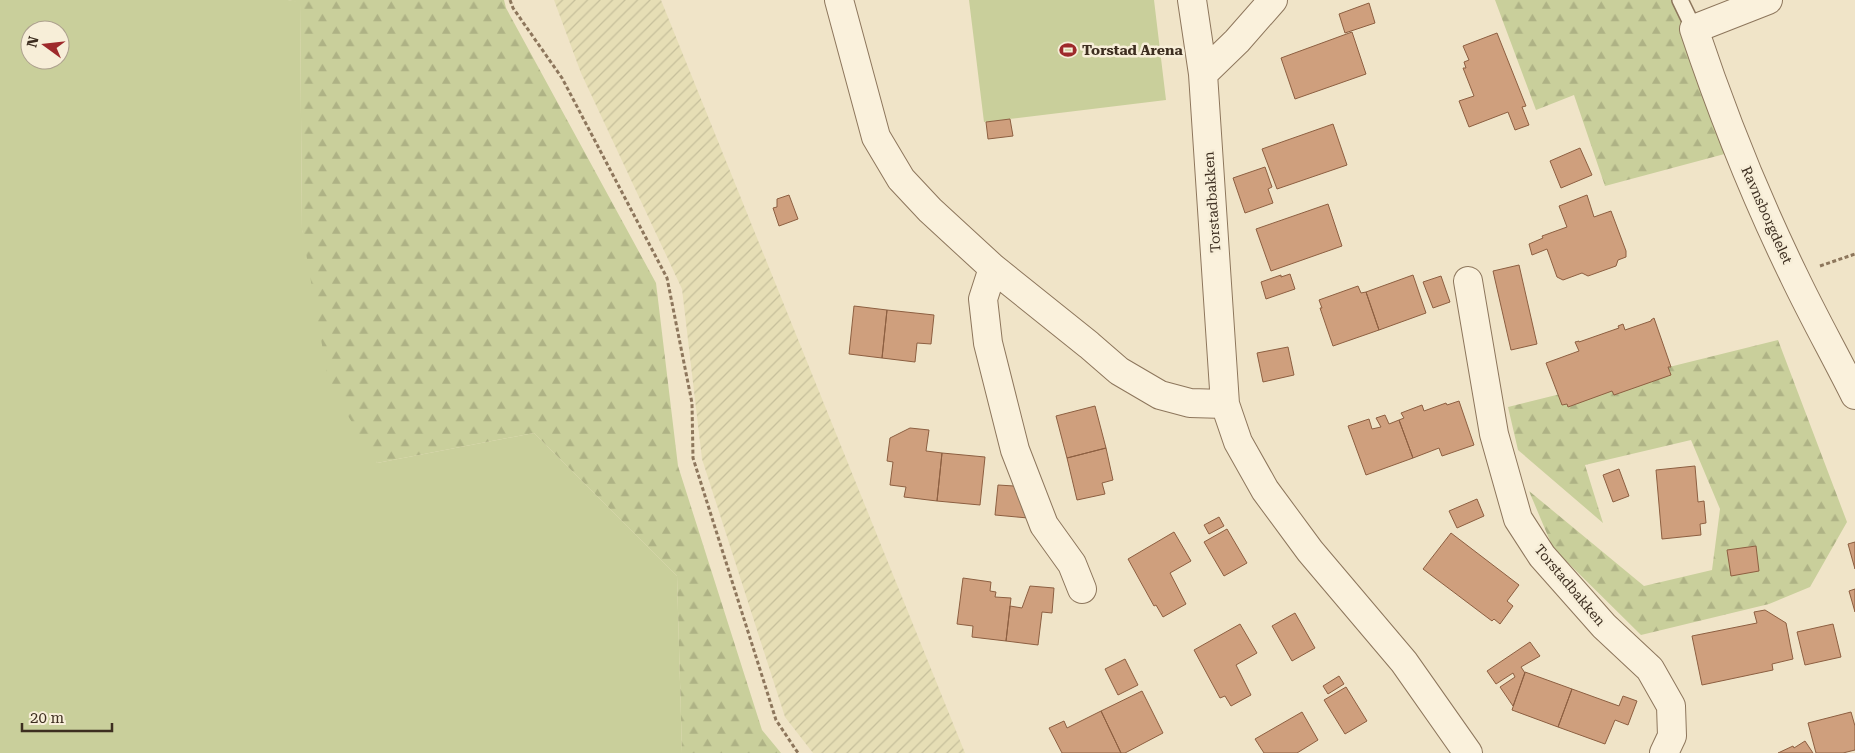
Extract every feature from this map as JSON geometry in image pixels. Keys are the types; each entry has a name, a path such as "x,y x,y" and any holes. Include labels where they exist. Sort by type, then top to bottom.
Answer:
{"street":[{"path":"839,0 876,137 901,179 930,210 993,268 1089,345 1119,372 1160,395 1190,403 1225,404"},
{"name":"Torstadbakken","path":"1192,0 1203,74 1225,404 1238,442 1265,490 1310,551 1404,662 1467,753"},
{"path":"1203,74 1237,41 1273,0"},
{"path":"1694,29 1768,0"},
{"name":"Ravnsborgdelet","path":"1694,29 1709,75 1741,156 1794,275 1855,395"},
{"path":"993,268 983,299 988,343 1015,450 1044,525 1072,564 1082,589"},
{"name":"Torstadbakken","path":"1468,281 1494,434 1518,519 1548,563 1604,626 1650,669 1671,706 1672,736 1664,753"}],"lane":[{"name":"Ravnsborgdelet","path":"1680,0 1694,29"}],"path":[{"path":"510,0 513,8 562,78 667,278 692,404 693,458 776,720 798,753"},
{"path":"1794,275 1855,254"}],"shaded area":[{"path":"554,0 661,0 965,753 813,753 785,717 702,459 682,289 581,73"}],"green space":[{"path":"0,0 288,0 300,2 302,230 377,463 534,433 677,576 682,753 0,753"},
{"path":"288,0 504,0 506,8 656,283 678,466 762,730 781,753 682,753 677,576 534,433 377,463 329,385 302,230 300,3"},
{"name":"Torstad Arena","path":"969,0 1154,0 1166,100 984,122"},
{"path":"1495,0 1678,0 1732,152 1605,186 1574,95 1536,110"},
{"path":"1778,340 1847,522 1810,587 1769,604 1641,635 1553,548 1529,491 1644,586 1712,570 1720,509 1691,440 1585,465 1603,523 1518,450 1508,407"}],"building":[{"path":"1369,3 1375,23 1345,33 1339,14"},
{"path":"1352,32 1366,74 1295,99 1281,58"},
{"path":"1497,33 1526,106 1522,107 1529,125 1515,130 1508,112 1469,127 1459,101 1474,96 1463,68 1466,68 1464,62 1469,60 1463,46"},
{"path":"1010,119 1013,136 988,139 986,122"},
{"path":"1333,124 1347,165 1277,189 1262,149"},
{"path":"1580,148 1592,175 1561,188 1550,161"},
{"path":"1265,167 1272,187 1268,189 1273,203 1245,213 1233,178"},
{"path":"789,195 798,219 779,226 773,208 777,207 777,199"},
{"path":"1587,195 1594,217 1611,211 1626,251 1626,257 1618,260 1616,266 1588,276 1582,273 1563,280 1557,277 1547,249 1532,255 1529,244 1543,238 1542,236 1567,227 1559,206"},
{"path":"1328,204 1342,246 1271,271 1256,229"},
{"path":"1519,265 1537,344 1511,350 1493,271"},
{"path":"1290,274 1295,289 1266,299 1261,282"},
{"path":"1413,275 1426,313 1379,330 1366,292"},
{"path":"1441,276 1450,302 1433,308 1423,282"},
{"path":"1358,286 1361,293 1366,292 1379,330 1333,346 1319,300"},
{"path":"854,306 887,310 882,358 849,354"},
{"path":"887,310 934,315 931,344 917,343 915,362 882,358"},
{"path":"1654,318 1671,367 1668,367 1671,375 1614,395 1612,391 1568,407 1567,404 1562,405 1546,363 1579,351 1575,342 1619,328 1618,326 1623,324 1625,330 1651,321"},
{"path":"1288,347 1294,375 1263,382 1257,353"},
{"path":"1459,401 1474,445 1442,456 1439,448 1413,458 1399,420 1404,418 1401,413 1422,405 1424,411 1446,403 1447,405"},
{"path":"1095,406 1106,448 1067,458 1056,416"},
{"path":"1385,415 1389,424 1399,420 1413,458 1366,475 1348,426 1369,419 1372,429 1381,427 1376,418"},
{"path":"910,428 929,430 926,451 942,453 937,501 904,497 906,487 890,485 893,462 887,461 890,438"},
{"path":"1106,448 1113,480 1102,483 1105,494 1077,500 1067,458"},
{"path":"942,453 985,457 980,505 937,501"},
{"path":"1695,466 1698,502 1704,501 1706,523 1700,524 1701,535 1662,539 1656,470"},
{"path":"1619,469 1629,496 1613,502 1603,475"},
{"path":"998,485 1014,486 1028,518 995,515"},
{"path":"1477,499 1484,516 1457,528 1449,511"},
{"path":"1219,517 1224,526 1209,534 1204,525"},
{"path":"1227,529 1247,563 1224,576 1204,542"},
{"path":"1174,532 1191,561 1170,573 1186,604 1163,617 1156,605 1154,606 1128,559"},
{"path":"1451,533 1519,585 1507,601 1513,606 1500,624 1494,619 1492,621 1423,569"},
{"path":"1855,542 1855,569 1848,544"},
{"path":"1756,546 1759,571 1731,576 1727,550"},
{"path":"963,578 991,582 990,591 996,592 995,597 1011,598 1006,641 972,637 973,626 957,624"},
{"path":"1030,586 1054,588 1052,613 1042,612 1038,645 1006,641 1010,606 1022,608"},
{"path":"1855,589 1855,612 1849,591"},
{"path":"1765,610 1786,623 1793,659 1772,664 1773,670 1702,685 1692,636 1757,623 1754,612"},
{"path":"1295,613 1315,648 1292,661 1272,626"},
{"path":"1240,624 1257,653 1236,665 1251,695 1231,706 1225,696 1220,698 1194,650"},
{"path":"1833,624 1841,657 1805,665 1797,632"},
{"path":"1530,642 1540,656 1521,667 1525,673 1513,706 1500,687 1515,677 1513,673 1496,684 1487,671"},
{"path":"1125,659 1138,685 1118,695 1105,669"},
{"path":"1525,672 1572,689 1558,727 1512,710"},
{"path":"1339,676 1344,684 1328,694 1323,686"},
{"path":"1346,687 1367,721 1345,734 1324,700"},
{"path":"1572,689 1619,706 1623,696 1637,701 1628,725 1615,720 1605,744 1558,727"},
{"path":"1142,691 1163,733 1125,753 1121,753 1101,711"},
{"path":"1101,711 1121,753 1062,753 1049,728 1064,721 1067,728"},
{"path":"1302,712 1318,740 1297,753 1264,753 1255,739"},
{"path":"1851,712 1855,726 1855,750 1843,753 1816,753 1808,723"},
{"path":"1805,741 1813,753 1778,753 1793,746 1794,748"}],"place":[{"name":"Torstad Arena","path":"1068,50"}]}
